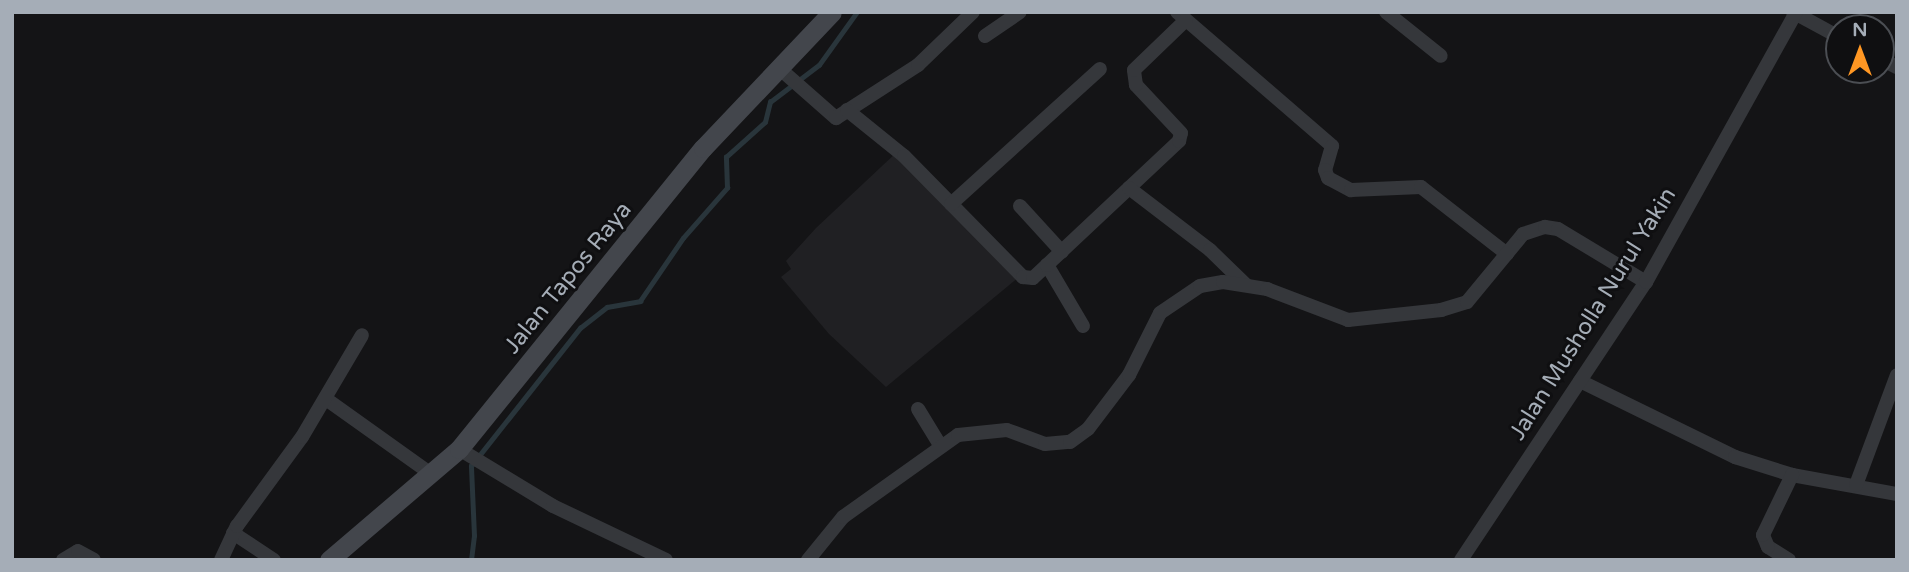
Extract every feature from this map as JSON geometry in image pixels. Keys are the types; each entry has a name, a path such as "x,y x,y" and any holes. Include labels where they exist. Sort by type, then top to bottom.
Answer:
{"main road":[{"name":"Jalan Tapos Raya","path":"329,560 431,474 466,453 703,148 784,73 832,12"}],"street":[{"path":"784,73 834,118 918,65 973,12"},
{"path":"985,36 1020,12"},
{"path":"1386,12 1441,56"},
{"path":"1794,13 1825,30"},
{"name":"Jalan Musholla Nurul Yakin","path":"1461,560 1646,282 1794,13"},
{"path":"847,110 904,156 1023,277 1033,278 1179,141 1181,133 1136,85 1134,70 1182,16 1332,146 1325,170 1328,178 1351,190 1421,187 1507,254"},
{"path":"951,204 1100,69"},
{"path":"1129,188 1210,250 1246,285"},
{"path":"1020,206 1062,252"},
{"path":"808,560 843,517 940,445 958,435 1007,430 1045,444 1070,442 1088,429 1129,375 1160,313 1200,286 1246,285 1333,316 1366,320 1459,307 1523,234 1550,227 1646,282"},
{"path":"1047,265 1083,326"},
{"path":"221,560 233,533 326,399 362,335"},
{"path":"1856,485 1897,375"},
{"path":"1580,381 1735,457 1792,475 1897,494"},
{"path":"326,399 431,474"},
{"path":"918,409 940,445"},
{"path":"466,453 553,506 666,560"},
{"path":"1789,560 1768,547 1763,535 1792,475"},
{"path":"233,533 274,560"},
{"path":"63,560 78,551 94,560"}],"shaded area":[{"path":"898,151 1020,276 886,387 829,334 781,277 791,269 786,261 816,228"}],"waterway":[{"path":"471,560 474,536 471,466 580,328 607,307 640,301 683,238 727,188 726,157 765,122 770,102 819,65 857,12"}]}
